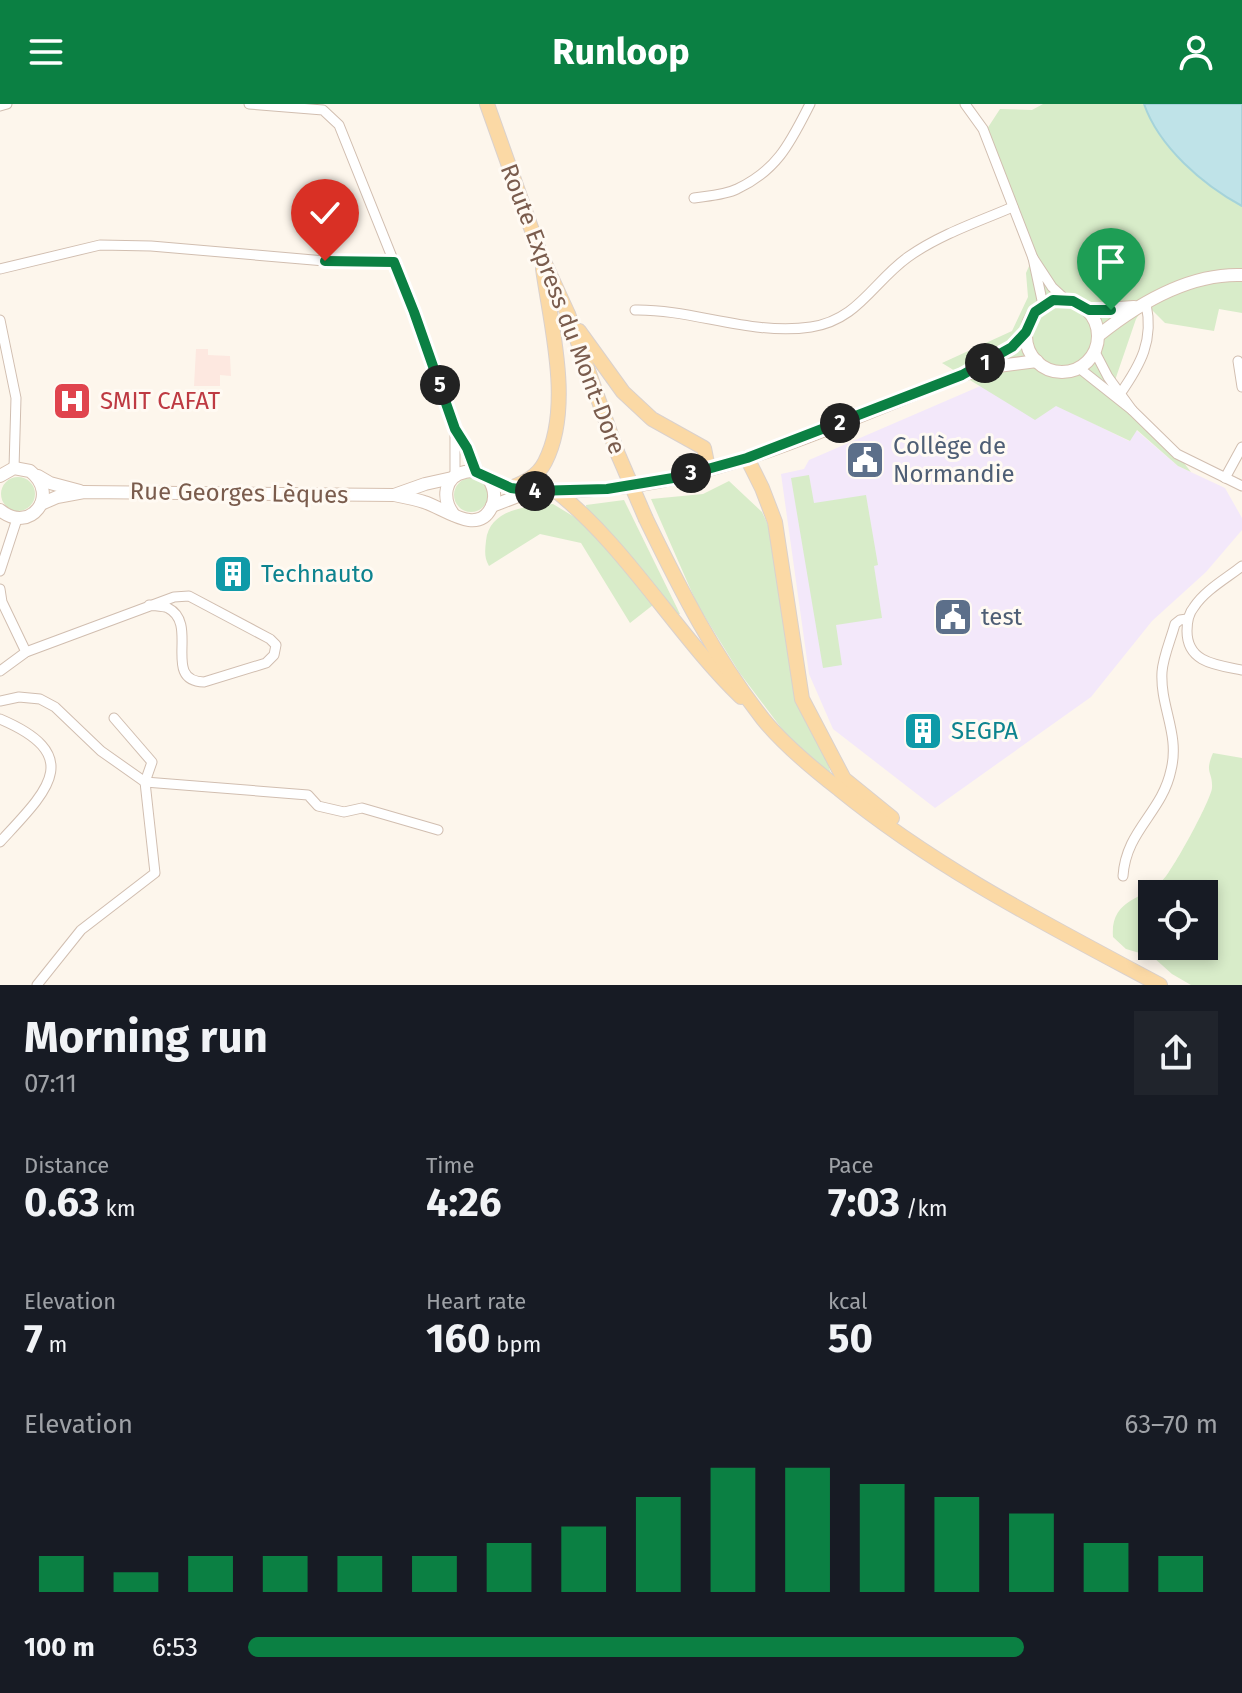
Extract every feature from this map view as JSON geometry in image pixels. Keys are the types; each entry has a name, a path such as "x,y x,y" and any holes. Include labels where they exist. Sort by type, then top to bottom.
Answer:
{"main road":[{"name":"Route Express du Mont-Dore","path":"487,104 540,253 568,314 617,452 646,519 706,636 764,720 818,772 865,811 939,862 1003,902 1160,985"},
{"path":"511,488 529,480 545,464 558,404 558,373 540,253"},
{"path":"1099,335 1144,305 1188,282 1242,275"},
{"path":"962,375 1012,347 1043,305 1065,299 1082,304 1098,326 1099,335 1095,352 1079,368 1057,372 1037,361 1028,348 1026,332"},
{"path":"1089,310 1144,305"},
{"path":"568,314 623,392 652,419 704,448 708,468"},
{"path":"482,475 494,491 489,512 469,521 454,515 446,501 448,485 454,477 469,471 482,475 511,488 533,491 652,484 747,458 962,375 990,367 1037,361"},
{"path":"747,458 775,522 802,699 844,779 910,833 1100,953"},
{"path":"0,476 14,468"},
{"name":"Rue Georges Lèques","path":"14,468 30,471 50,483 84,492"},
{"path":"30,471 42,485 41,504"},
{"name":"Rue Georges Lèques","path":"394,495 454,477"},
{"path":"492,506 533,491"},
{"path":"556,491 596,528 710,667 764,720"},
{"name":"Rue Georges Lèques","path":"17,519 32,514 41,504 57,497 84,492 394,495 426,502 454,515"},
{"path":"0,511 17,519"}],"street":[{"path":"0,106 7,104"},
{"path":"249,104 313,108 331,115 339,125 414,312 455,429 482,475"},
{"path":"694,198 736,190 770,168 787,149 810,104"},
{"path":"965,104 983,129 1033,258 1043,305"},
{"path":"635,310 656,310 781,329 812,327 840,319 904,260 930,243 1013,207"},
{"path":"0,269 100,245 151,246 325,261 394,262"},
{"path":"1033,258 1052,287 1065,299"},
{"path":"1120,394 1146,347 1151,325 1144,305"},
{"path":"0,320 16,398 14,468"},
{"path":"1095,352 1132,410"},
{"path":"1238,361 1242,387"},
{"path":"1079,368 1132,410 1177,454 1242,486"},
{"path":"454,477 455,429"},
{"path":"1225,478 1242,447"},
{"path":"0,571 17,519"},
{"path":"1242,566 1202,598 1187,619 1187,639 1199,659 1242,670"},
{"path":"0,589 2,602 26,652"},
{"path":"0,671 26,652 149,605 189,596 270,639 276,645 274,655 266,663 196,682 183,669 184,632 180,618 169,608 149,605"},
{"path":"1123,876 1124,857 1132,839 1153,813 1170,775 1175,752 1162,672 1175,624 1187,619"},
{"path":"0,701 19,697 48,703 101,751 145,782 308,795 318,806 344,812 362,808 438,830"},
{"path":"37,985 81,930 155,873 145,782 152,762 114,718"},
{"path":"0,719 23,729 43,744 52,759 45,788 33,807 0,842"}],"shaded area":[{"path":"196,349 208,349 208,355 230,356 231,376 220,375 220,386 194,386"},
{"name":"Collège de Normandie","path":"1006,380 1129,441 1136,430 1178,466 1225,488 1242,518 1242,530 1206,572 1152,621 1091,697 935,808 833,729 809,674 781,474 804,469 809,460 992,381"}],"green space":[{"path":"1043,104 1161,104 1242,172 1242,313 1219,309 1214,331 1165,323 1146,304 1136,319 1111,392 1177,454 1191,472 1178,466 1137,430 1130,441 1056,406 1035,420 942,363 1012,331 1028,297 1026,273 1033,257 985,132 1000,109 1032,110"},
{"path":"809,475 814,503 866,495 878,565 874,566 882,618 836,625 842,665 823,668 791,478"},
{"path":"18,477 30,482 35,494 30,506 18,511 6,506 1,494 6,482"},
{"path":"471,478 483,483 488,495 483,507 471,512 459,507 454,495 459,483"},
{"path":"729,481 762,512 774,538 782,612 832,777 785,733 739,672 697,604 651,499 703,494"},
{"path":"624,500 680,614 677,615 587,512 586,505"},
{"path":"553,504 581,521 635,579 653,605 630,623 581,543 540,534 489,566 486,541 494,522 511,511"},
{"path":"1213,753 1242,758 1242,985 1191,985 1156,960 1218,960 1218,880 1163,880 1205,806 1212,788 1209,769"},
{"path":"1138,897 1138,953 1126,949 1113,937 1117,915"}],"water":[{"path":"1144,104 1242,104 1242,206 1198,176 1171,150"}],"place":[{"name":"SMIT CAFAT","path":"72,401"},
{"name":"Collège de Normandie","path":"865,460"},
{"name":"Technauto","path":"233,574"},
{"name":"test","path":"953,617"},
{"name":"SEGPA","path":"923,731"}],"route":[{"path":"325,261 394,262 455,429 467,448 476,472 511,488 533,491 652,484 747,458 962,375 990,361 1012,347 1026,332 1035,312 1053,300 1073,301 1089,310 1111,310"}]}
